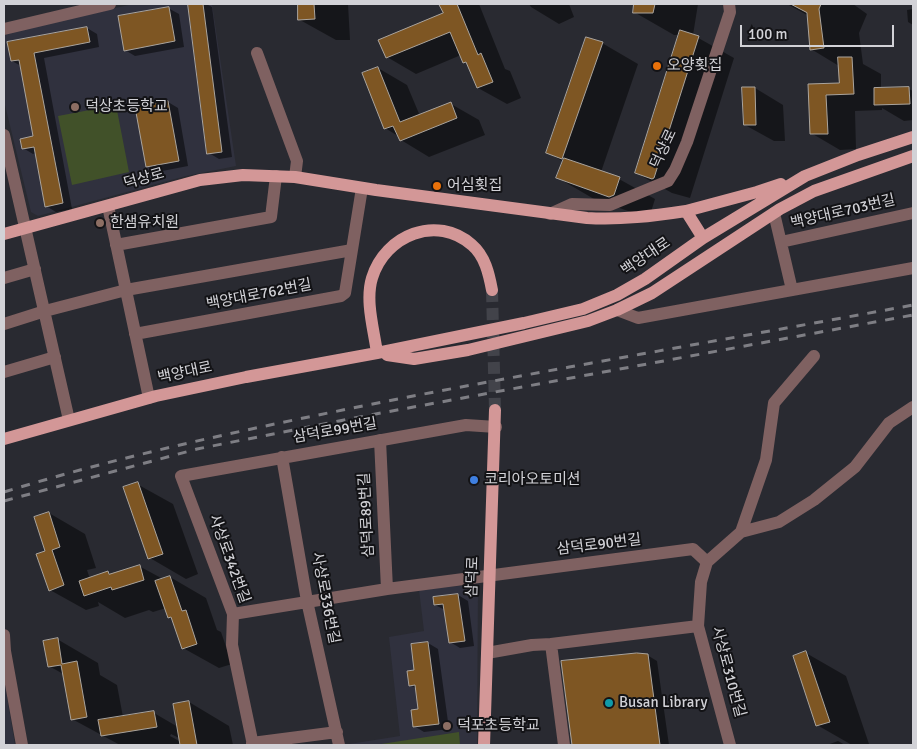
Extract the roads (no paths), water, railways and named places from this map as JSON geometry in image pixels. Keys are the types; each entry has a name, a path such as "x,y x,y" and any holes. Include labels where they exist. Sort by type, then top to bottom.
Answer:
{"main road":[{"name":"백양대로","path":"4,439 149,398 246,377 524,324 583,309 618,295 646,279 703,238 805,176 858,155 913,137"},
{"name":"백양대로","path":"377,353 414,358 468,350 588,321 617,310 652,293 774,213 814,191 913,156"},
{"name":"덕상로","path":"4,234 208,179 243,175 295,177 550,214 607,220 641,218 686,211 757,192 805,176"},
{"path":"686,211 703,238"},
{"path":"377,353 370,296 371,280 375,268 391,246 404,237 430,230 446,232 460,237 473,246 480,255 488,270 492,290"},
{"name":"삼덕로","path":"484,745 496,410"}],"street":[{"path":"4,28 97,5 110,4"},
{"name":"덕상로","path":"550,214 572,204 610,205 668,180 675,170 687,142 730,8"},
{"path":"258,53 297,161 295,177"},
{"path":"4,135 8,172 26,228 69,420"},
{"path":"116,245 272,218 276,176"},
{"name":"백양대로762번길","path":"136,334 341,296 345,293 362,188"},
{"path":"108,206 149,398"},
{"path":"774,213 792,290"},
{"name":"백양대로703번길","path":"781,242 913,213"},
{"name":"백양대로762번길","path":"4,324 45,311 126,290 352,250"},
{"path":"617,310 638,318 913,268"},
{"path":"4,278 35,269"},
{"path":"741,532 766,460 774,403 814,356"},
{"path":"4,372 55,357"},
{"path":"707,562 741,532 779,522 814,500 855,467 889,423 913,407"},
{"name":"삼덕로99번길","path":"181,476 466,425 496,427"},
{"name":"삼덕로89번길","path":"380,440 387,589"},
{"name":"사상로336번길","path":"282,457 307,601 340,745"},
{"name":"사상로342번길","path":"181,476 233,614 232,645 252,744 337,732"},
{"name":"삼덕로90번길","path":"489,576 693,549 707,562"},
{"name":"사상로310번길","path":"707,562 701,582 698,626 730,745"},
{"path":"233,614 387,589 489,576"},
{"path":"487,653 532,644 551,644 698,626"},
{"path":"4,635 4,651 22,745"},
{"path":"551,644 564,745"}],"tunnel":[{"path":"492,290 495,410"}],"railway":[{"path":"4,492 154,451 306,417 471,385 913,305"},
{"path":"4,501 197,449 354,418 913,315"}],"place":[{"name":"오양횟집","path":"657,66"},
{"name":"덕상초등학교","path":"75,107"},
{"name":"어심횟집","path":"437,186"},
{"name":"한샘유치원","path":"100,223"},
{"name":"코리아오토미션","path":"474,480"},
{"name":"Busan Library","path":"609,703"},
{"name":"덕포초등학교","path":"447,726"}]}
